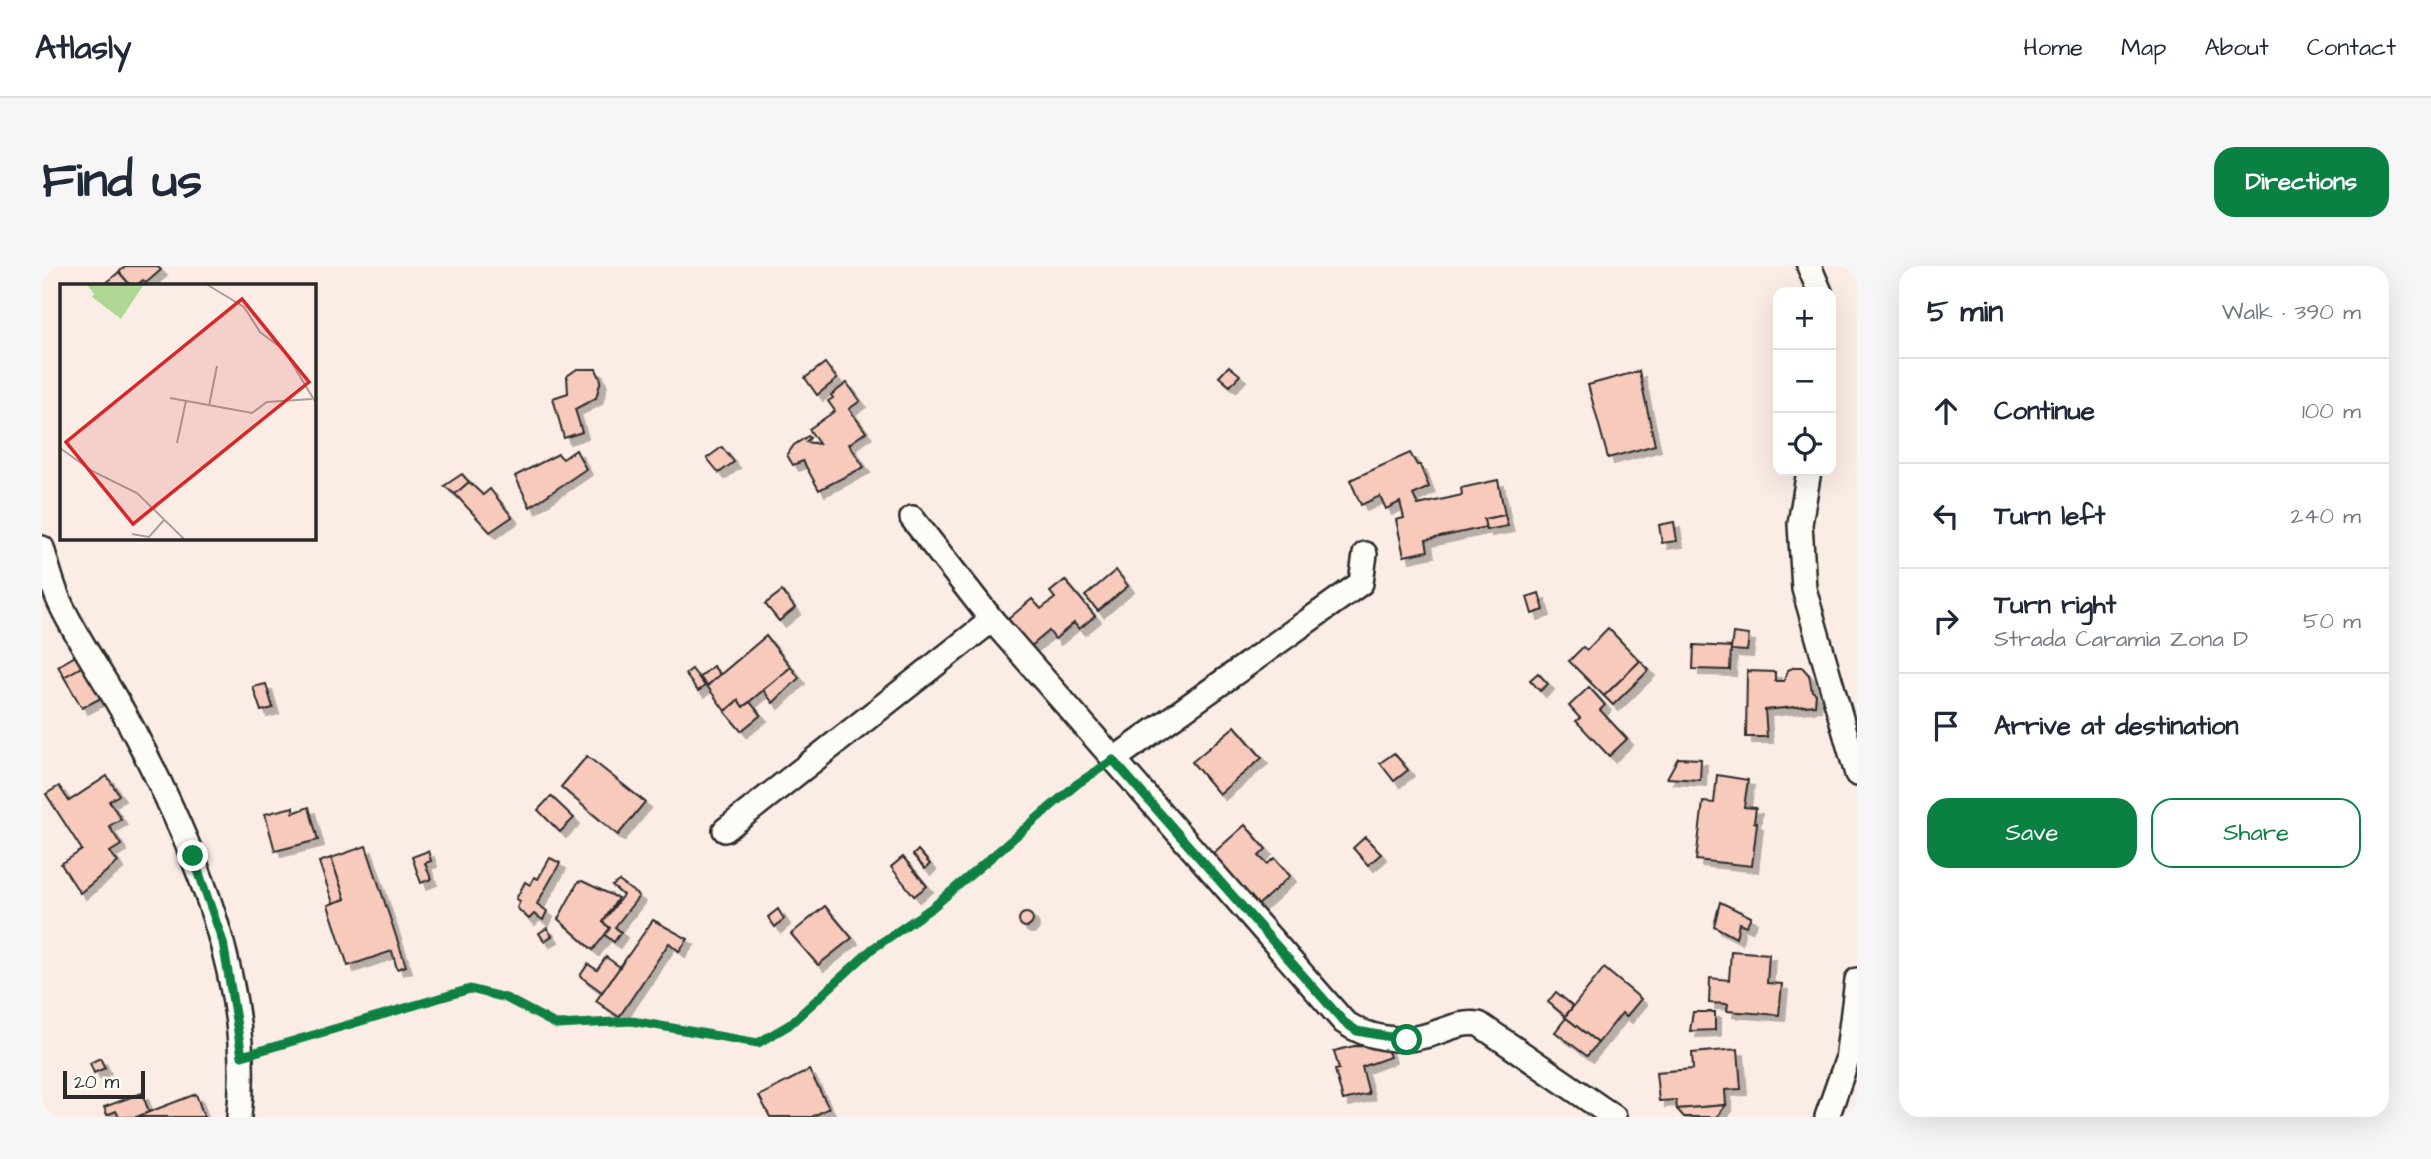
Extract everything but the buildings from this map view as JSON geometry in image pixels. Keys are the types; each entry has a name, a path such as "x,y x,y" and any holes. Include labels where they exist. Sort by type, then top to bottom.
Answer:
{"street":[{"path":"1809,266 1818,287"},
{"path":"1808,476 1800,524 1804,589 1857,774"},
{"path":"912,518 992,620 1344,1022 1357,1031 1407,1040 1464,1022 1479,1024 1614,1117"},
{"path":"42,548 63,608 133,730 193,856 223,942 242,1056 239,1117"},
{"path":"1113,760 1361,583 1365,554"},
{"path":"725,830 992,620"},
{"path":"1827,1117 1847,1060 1857,980"}],"path":[{"path":"242,1056 470,989 506,998 557,1025 632,1021 758,1043 789,1025 872,949 933,907 1077,784 1113,760"}],"route":[{"path":"193,856 223,942 242,1056 470,989 506,998 557,1025 585,1026 632,1021 758,1043 789,1025 872,949 933,907 1077,784 1113,760 1344,1022 1357,1031 1407,1040"}]}
